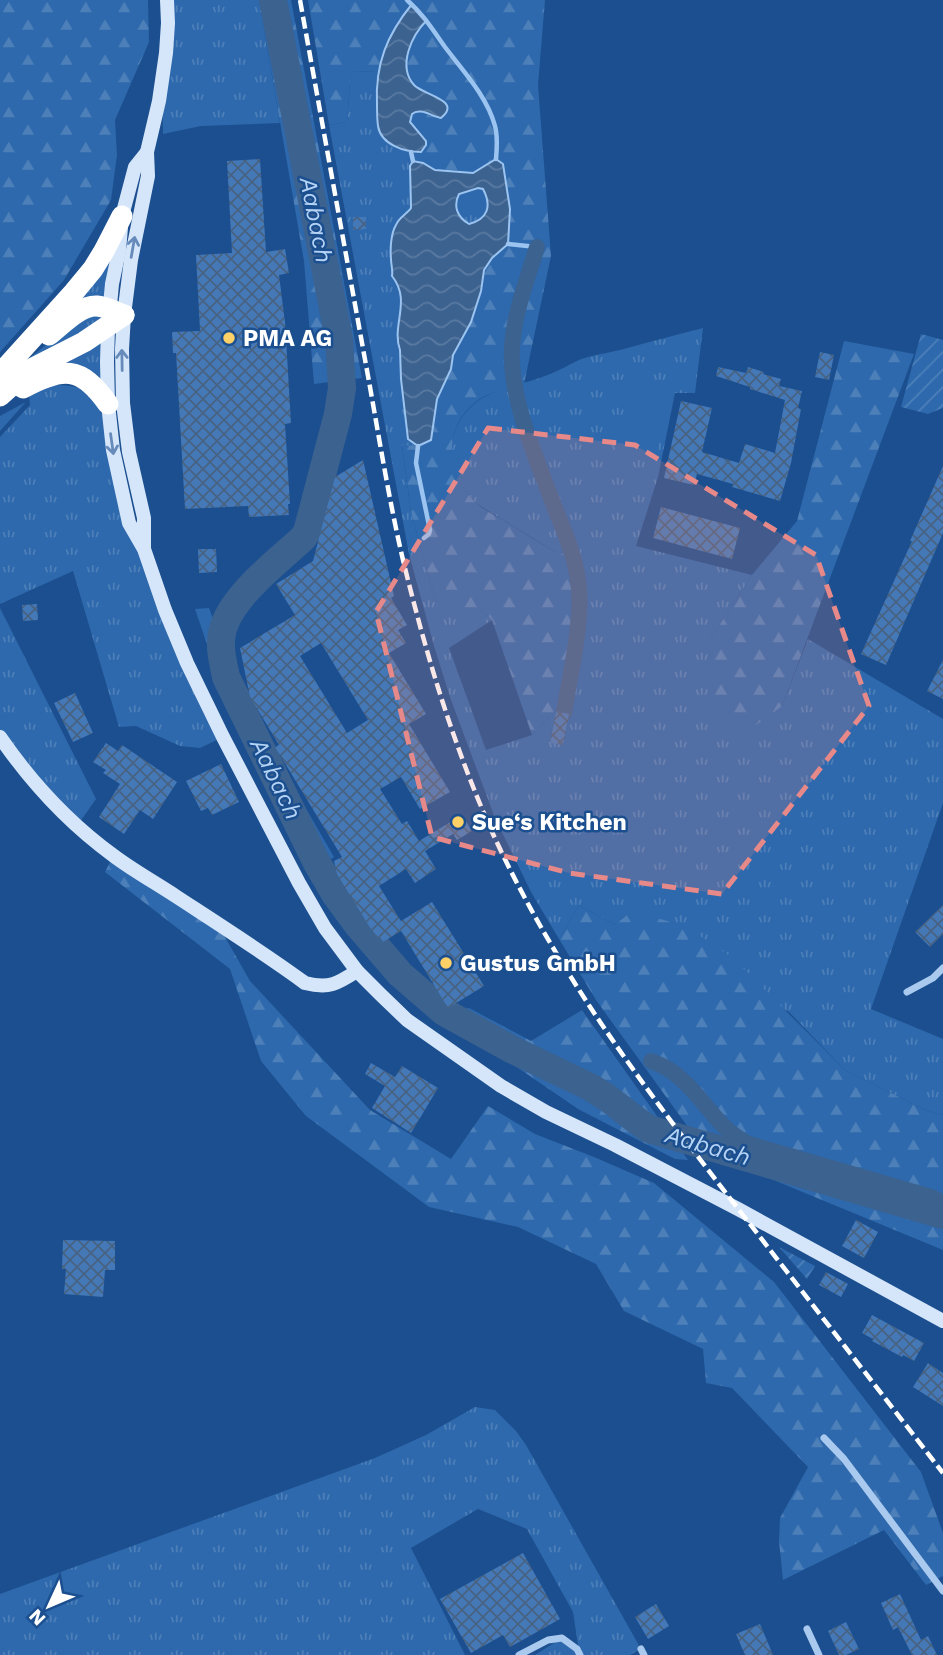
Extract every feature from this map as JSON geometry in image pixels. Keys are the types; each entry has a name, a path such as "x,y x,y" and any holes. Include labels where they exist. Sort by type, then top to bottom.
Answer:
{"highway":[{"path":"3,372 93,269 122,216"},
{"path":"0,396 29,370 84,342 114,317 93,306 83,310 3,372"},
{"path":"0,402 41,379 66,373 90,382 108,404"}],"main road":[{"path":"144,549 144,518 129,452 123,403 122,349 114,317 131,260 148,176 147,152 159,101 166,53 167,0"},
{"path":"147,152 135,167 122,216 119,251 112,284 114,317 108,404 113,450 130,523 144,549 187,663 299,883 325,928 357,971 407,1020 501,1086 546,1112 738,1209 943,1321"},
{"path":"0,737 47,796 113,856 306,983 329,986 357,971"}],"street":[{"path":"907,992 933,978 943,968"},
{"path":"824,1438 844,1459 943,1591"},
{"path":"807,1629 819,1655"},
{"path":"519,1655 548,1640 562,1638 577,1649 580,1655"}],"highlighted area":[{"path":"488,428 635,445 816,555 869,706 722,894 569,873 432,837 376,612"}],"green space":[{"path":"0,0 148,0 149,42 115,120 117,155 111,200 64,280 0,352"},
{"path":"167,0 259,0 280,123 201,126 163,134 162,79"},
{"path":"259,0 291,0 362,378 314,384 304,261"},
{"path":"308,0 545,0 538,85 551,256 524,384 483,397 470,407 454,433 452,447 458,476 465,490 479,506 559,554 573,553 579,586 577,634 564,713 556,711 550,743 550,717 532,735 492,620 481,610 441,612 436,603 411,512 402,445 418,446 431,440 437,399 451,369 453,355 471,321 481,291 483,270 508,244 496,159 473,173 435,170 413,161 410,166 406,150 411,152 426,141 410,122 412,114 419,111 431,116 439,98 422,92 409,78 407,61 421,25 400,20 381,58 378,71 351,72 347,122 329,125"},
{"path":"378,71 376,84 389,142 406,150 410,166 411,208 395,229 391,254 392,276 398,284 402,310 397,330 408,439 418,446 402,446 411,512 436,603 481,610 492,620 449,648 486,750 532,735 551,716 550,742 563,745 569,714 564,713 577,634 579,586 573,553 559,554 477,504 462,486 453,466 452,454 452,442 461,419 478,401 490,394 531,381 579,360 703,328 695,393 675,393 658,477 636,546 752,575 709,641 782,706 808,639 943,719 943,803 871,1009 943,1039 943,1115 927,1111 845,1070 789,1012 579,905 559,939 531,892 495,818 451,700 409,554 329,125 347,122 351,72"},
{"path":"483,189 488,206 480,219 469,224 457,211 457,199 459,194"},
{"path":"112,253 104,297 76,300"},
{"path":"96,315 101,318 101,322 27,360 70,326"},
{"path":"921,334 943,340 943,408 928,414 901,407"},
{"path":"100,340 102,382 37,372"},
{"path":"844,341 914,354 782,706 737,739 709,699 709,641 752,575 797,521"},
{"path":"53,385 85,390 93,397 102,414 149,565 223,737 200,748 180,746 136,726 119,727 73,571 0,604 0,437 30,405 29,394"},
{"path":"629,386 670,396 655,462 615,452"},
{"path":"25,403 0,431 0,416"},
{"path":"0,608 96,799 77,826 0,737"},
{"path":"209,608 243,700 334,857 326,862 373,939 444,1012 469,1008 531,1041 582,1010 688,1160 675,1159 578,1109 505,1059 468,1039 434,1017 372,958 307,865 218,676 195,609"},
{"path":"113,856 217,923 250,981 370,1110 451,1159 488,1106 535,1134 654,1183 774,1282 921,1472 943,1533 943,1576 926,1585 884,1530 783,1580 779,1541 780,1518 808,1467 732,1388 706,1383 703,1349 624,1311 596,1264 518,1227 429,1207 306,1116 261,1061 230,969 105,872"},
{"path":"579,905 615,925 632,911 685,926 733,958 845,1070 927,1111 943,1115 943,1250 706,1152 596,1000 559,939"},
{"path":"779,1247 815,1266 807,1279"},
{"path":"475,1407 495,1410 526,1445 641,1649 630,1655 583,1655 578,1645 573,1612 527,1529 478,1509 411,1548 465,1655 0,1655 0,1594 375,1458 426,1435"},
{"path":"562,1638 580,1655 535,1655"}],"water":[{"path":"412,4 427,20 408,51 409,77 419,89 444,102 447,107 447,112 441,118 422,112 412,114 410,122 426,141 421,152 408,151 389,143 380,133 377,118 378,76 384,51"},
{"path":"496,159 503,164 510,209 508,244 492,258 484,270 481,291 471,322 453,355 451,369 437,399 431,440 418,446 408,439 398,341 401,304 398,285 392,276 392,237 397,222 411,208 410,166 413,161 435,170 473,173","holes":["483,189 488,206 480,219 469,224 457,211 457,198 459,194"]}],"building":[{"name":"PMA AG","path":"260,159 266,252 285,249 289,273 279,275 285,322 291,423 285,424 290,504 289,515 249,517 248,506 185,509 176,353 173,353 172,332 200,331 196,255 232,253 227,161"},
{"path":"353,217 366,217 366,229 353,230"},
{"path":"820,352 834,355 829,380 815,377"},
{"path":"718,367 746,373 748,367 781,379 779,386 802,391 791,463 780,501 697,474 694,485 664,478 681,401 712,408 702,452 739,463 745,444 775,453 785,400 716,376"},
{"path":"363,460 394,596 391,598 407,625 398,630 406,643 389,653 426,714 409,724 450,792 420,809 401,777 380,789 402,824 407,821 419,841 462,815 472,831 457,840 453,834 425,851 436,869 415,883 406,869 379,886 401,921 432,902 484,986 448,1008 401,931 383,942 369,926 337,874 334,861 342,857 275,747 279,745 250,697 240,648 295,615 276,584 313,561 335,477","holes":["321,643 368,720 347,733 300,656"]},
{"path":"943,466 943,533 886,665 861,654"},
{"path":"661,507 740,528 732,559 653,538"},
{"path":"198,549 216,549 217,572 199,573"},
{"path":"37,604 38,620 23,621 22,605"},
{"path":"943,660 943,699 927,691"},
{"path":"75,693 93,733 73,742 54,703"},
{"path":"556,711 569,714 563,745 550,743"},
{"path":"106,743 118,751 122,745 177,782 153,819 140,810 124,834 99,817 120,784 103,773 106,770 93,762"},
{"path":"221,764 239,802 212,815 208,808 201,811 186,781"},
{"path":"943,905 943,934 930,947 915,932"},
{"path":"371,1063 395,1077 402,1066 438,1088 411,1133 372,1108 385,1086 365,1074"},
{"path":"856,1220 878,1232 864,1258 842,1246"},
{"path":"63,1240 115,1241 115,1270 105,1270 103,1297 64,1294 66,1269 62,1269"},
{"path":"826,1272 848,1284 841,1297 819,1285"},
{"path":"872,1315 924,1343 914,1361 872,1341 873,1339 862,1333"},
{"path":"928,1363 943,1373 943,1406 913,1387"},
{"path":"523,1553 560,1619 510,1647 503,1635 471,1653 440,1599"},
{"path":"900,1594 921,1640 928,1636 937,1655 912,1655 898,1627 893,1630 881,1603"},
{"path":"656,1604 669,1626 648,1639 635,1617"},
{"path":"846,1622 859,1649 839,1655 828,1631"},
{"path":"760,1624 773,1655 745,1655 736,1634"}],"waterway":[{"name":"Aabach","path":"273,0 339,339 342,388 338,414 307,532 255,581 234,607 222,633 221,650 226,677 317,863 357,924 400,974 444,1012 511,1049 592,1088 649,1129 943,1215"},
{"path":"407,0 428,22 486,104 496,130 496,159"},
{"path":"411,152 413,161"},
{"path":"508,244 537,247"},
{"path":"537,247 516,318 512,361 516,394 526,429 570,547 578,580 578,629 564,713"},
{"path":"418,446 416,463 430,530 424,538"},
{"path":"293,547 299,553"},
{"path":"651,1061 677,1075 720,1123 749,1144 931,1197 943,1203"}],"railway":[{"path":"300,0 403,560 442,699 465,767 493,834 518,885 573,981 635,1072 943,1473"}],"place":[{"name":"PMA AG","path":"229,338"},
{"name":"Sue‘s Kitchen","path":"458,822"},
{"name":"Gustus GmbH","path":"446,963"}]}
